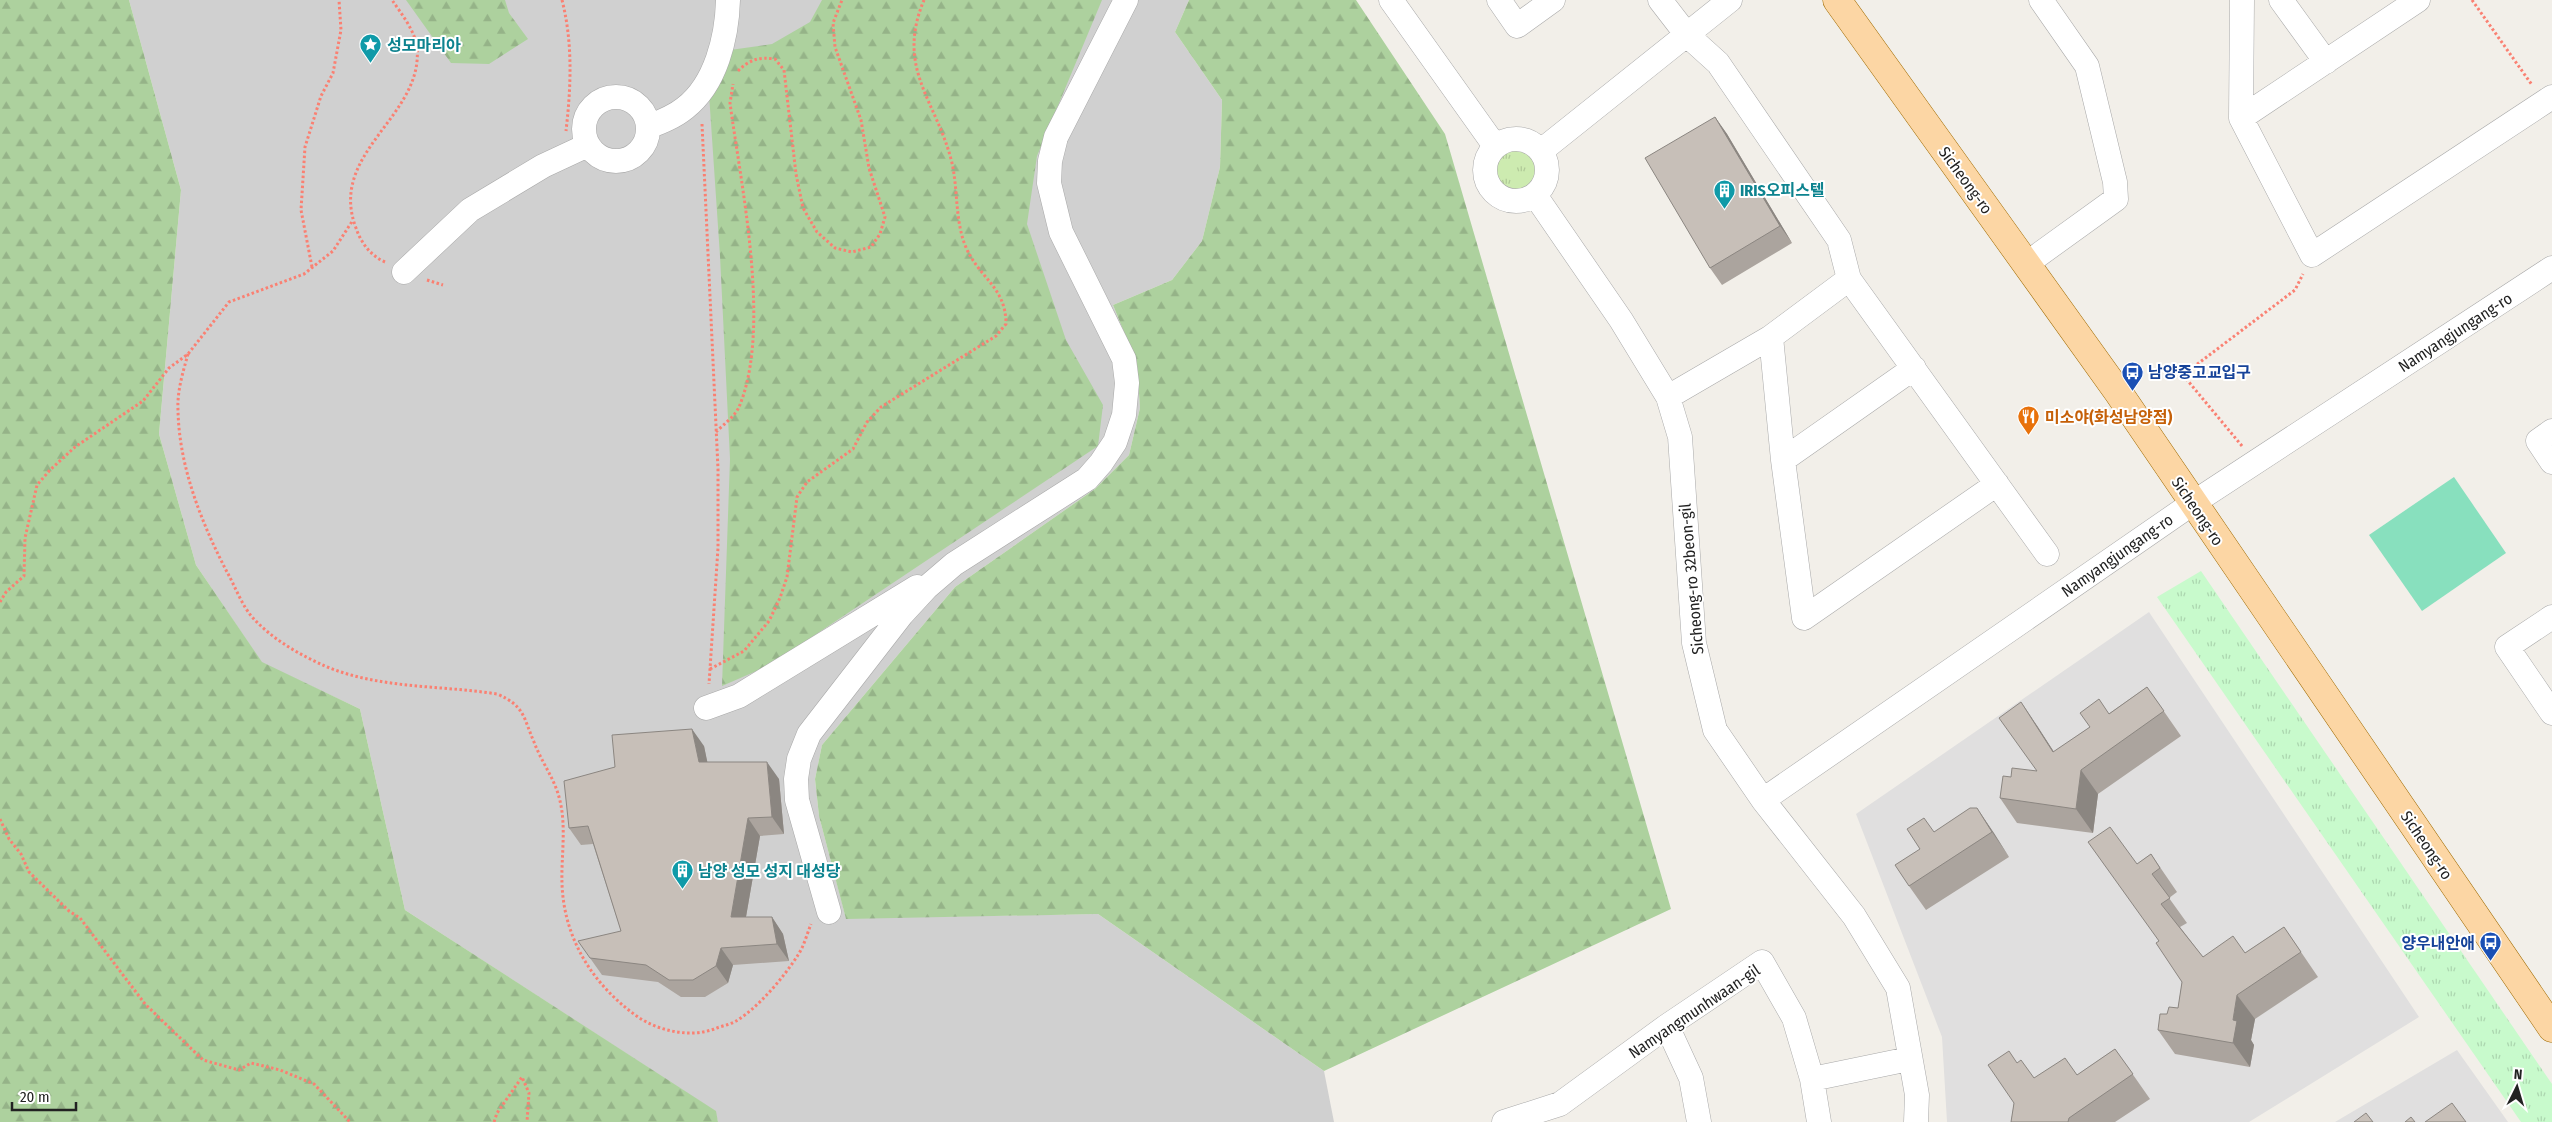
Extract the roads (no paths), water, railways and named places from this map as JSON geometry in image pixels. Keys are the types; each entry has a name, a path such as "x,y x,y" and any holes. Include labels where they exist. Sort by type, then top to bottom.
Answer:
{"main road":[{"name":"Sicheong-ro","path":"1837,0 2118,392 2552,1028"}],"street":[{"path":"648,127 669,119 686,108 701,93 721,49 727,26 728,0"},
{"path":"706,708 739,696 954,564 1087,479 1101,463 1115,442 1124,415 1127,383 1124,359 1061,232 1049,183 1050,161 1056,137 1126,0"},
{"path":"1391,0 1495,146"},
{"path":"1499,0 1517,26 1553,0"},
{"path":"1660,0 1687,35 1718,63 1839,240 1850,279 2047,554"},
{"path":"1541,151 1730,0"},
{"path":"2026,264 2116,199 2115,182 2087,66 2041,0"},
{"path":"2242,0 2241,118 2312,256 2548,99"},
{"path":"2281,0 2326,62"},
{"path":"2241,118 2418,0"},
{"path":"612,98 627,100 640,108 648,127 647,138 642,147 625,160 604,159 588,144 584,135 588,114 594,106 612,98"},
{"path":"1515,139 1534,144 1541,151 1548,169 1546,179 1535,195 1526,200 1505,199 1489,185 1485,175 1486,164 1495,146 1515,139"},
{"path":"404,272 470,210 588,144"},
{"name":"Sicheong-ro 32beon-gil","path":"1535,195 1621,320 1668,397 1680,437 1696,653 1715,730 1763,800 1854,916 1898,988 1909,1059 1917,1095 1916,1122"},
{"name":"Namyangjungang-ro","path":"1763,800 2192,503 2552,268"},
{"path":"1668,397 1771,337 1850,279"},
{"path":"1771,337 1782,460 1804,618 1997,484"},
{"path":"1782,460 1914,368"},
{"path":"2552,431 2538,441 2552,462"},
{"path":"829,912 798,800 796,779 798,759 810,734 902,614 926,588 954,564"},
{"path":"2552,617 2507,647 2552,713"},
{"name":"Namyangmunhwaan-gil","path":"1504,1122 1561,1113 1667,1026 1762,962 1794,1018 1812,1079 1819,1122"},
{"path":"1667,1026 1691,1078 1699,1122"},
{"path":"1812,1079 1909,1059"}],"place":[{"name":"성모마리아","path":"371,64"},
{"name":"IRIS오피스텔","path":"1724,209"},
{"name":"남양중고교입구","path":"2132,391"},
{"name":"미소야(화성남양점)","path":"2029,436"},
{"name":"남양 성모 성지 대성당","path":"682,890"},
{"name":"양우내안애","path":"2491,962"}]}
